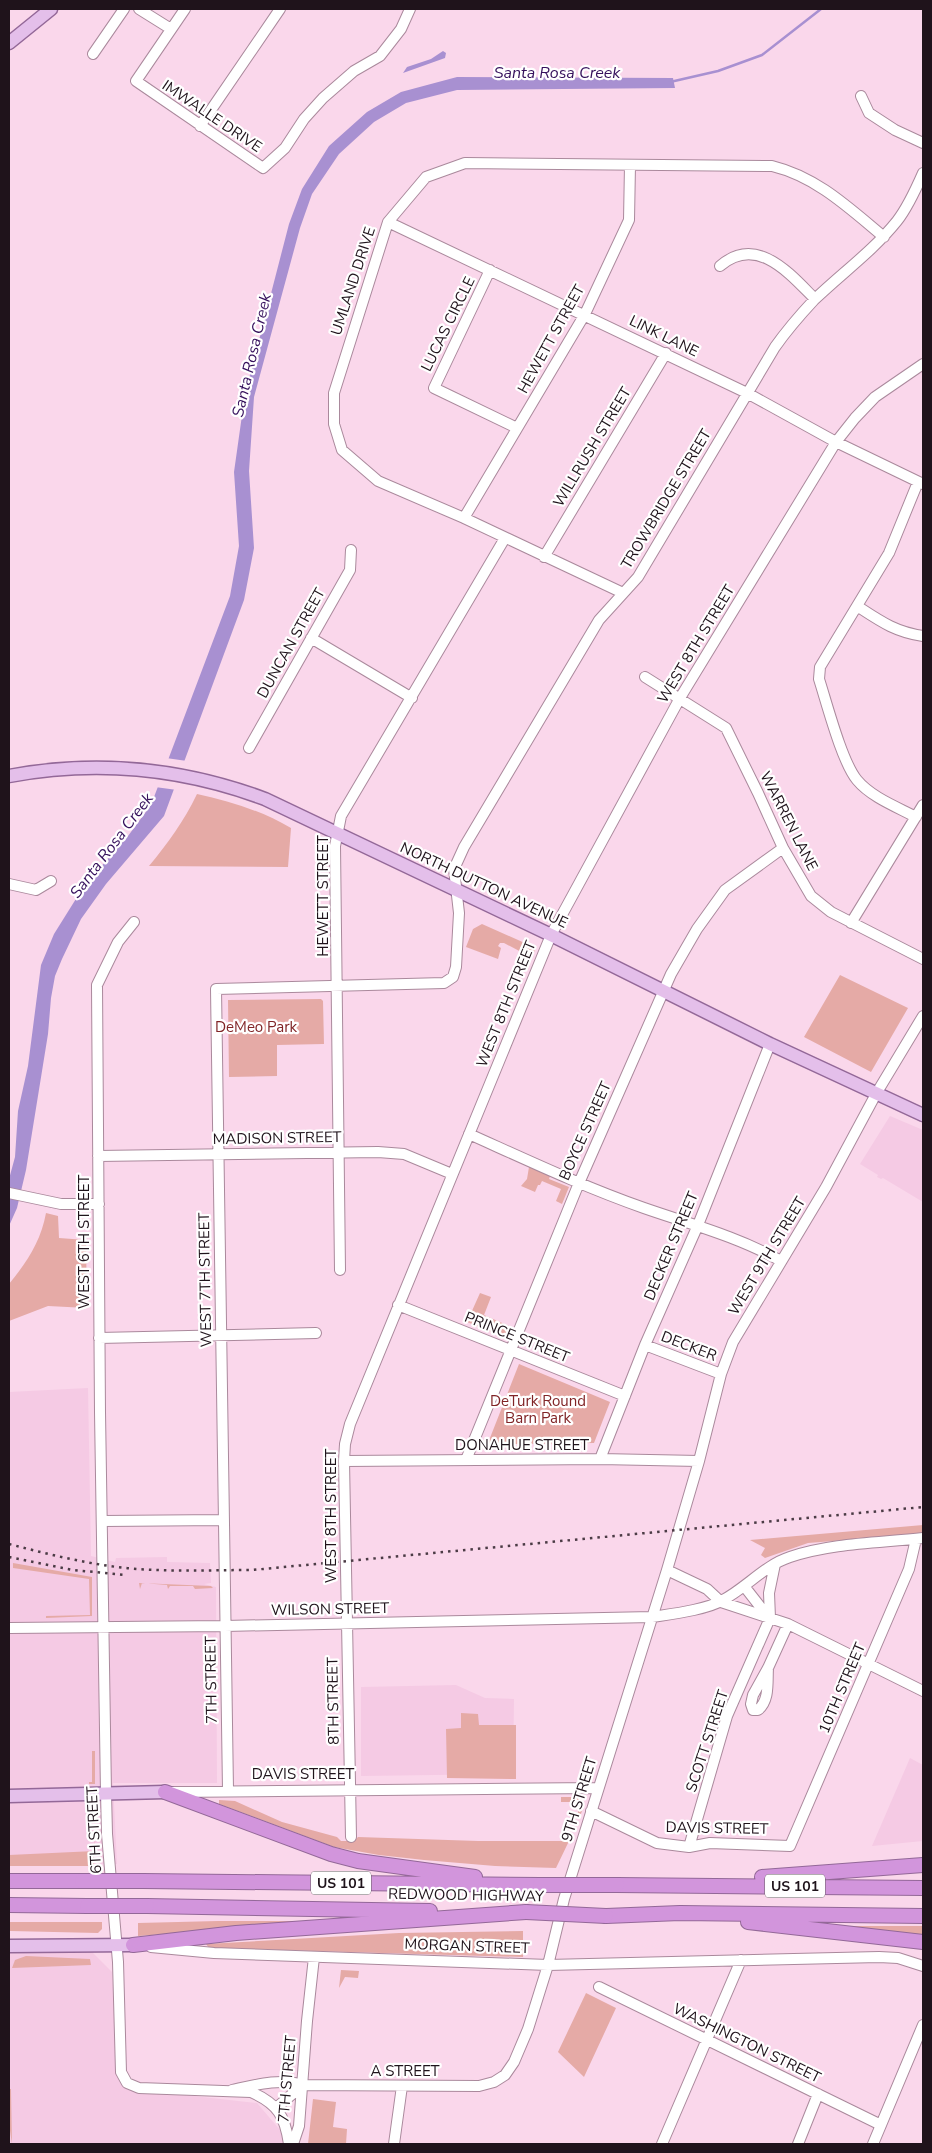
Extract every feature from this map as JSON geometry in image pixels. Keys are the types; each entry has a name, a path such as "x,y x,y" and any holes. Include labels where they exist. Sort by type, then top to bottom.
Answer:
{"highway":[{"path":"165,1792 331,1854 358,1861 540,1885"},
{"path":"667,1884 923,1866"},
{"name":"REDWOOD HIGHWAY","path":"9,1880 540,1885 667,1884 923,1888"},
{"name":"REDWOOD HIGHWAY","path":"9,1905 526,1912 606,1916 680,1913 923,1916"},
{"path":"133,1945 236,1933 526,1912"},
{"path":"680,1913 923,1942"}],"main road":[{"path":"9,43 51,9"},
{"name":"NORTH DUTTON AVENUE","path":"9,776 47,769 135,768 234,787 265,799 337,833 455,891 551,935 770,1044 923,1115"},
{"name":"DAVIS STREET","path":"9,1796 165,1792"},
{"name":"MORGAN STREET","path":"9,1946 133,1945"}],"street":[{"path":"93,54 124,9"},
{"path":"138,9 171,29 185,9"},
{"path":"200,126 280,9"},
{"name":"IMWALLE DRIVE","path":"171,29 136,81 263,168 284,148 304,119 323,98 354,71 380,56 401,29 410,9"},
{"path":"861,96 869,112 895,130 923,144"},
{"name":"UMLAND DRIVE","path":"623,593 464,518 378,481 342,450 334,424 334,393 388,222 426,177 465,163 772,166 792,171 828,190 884,237"},
{"name":"HEWETT STREET","path":"464,518 585,314 628,220 630,165"},
{"name":"TROWBRIDGE STREET","path":"338,985 444,983 453,977 456,967 459,913 454,869 464,847 599,620 638,578 792,323 816,299 867,255 884,237 899,219 923,174"},
{"name":"LINK LANE","path":"388,222 748,393 836,442 921,483"},
{"path":"720,266 729,258 744,254 767,258 784,268 816,299"},
{"name":"LUCAS CIRCLE","path":"490,270 434,388 518,428"},
{"name":"WILLRUSH STREET","path":"544,557 666,353"},
{"name":"WEST 8TH STREET","path":"347,1624 344,1461 345,1444 350,1424 551,935 680,698 836,442 855,418 876,397 923,364"},
{"path":"916,817 871,792 857,780 849,765 819,680 820,666 889,553 921,483"},
{"name":"HEWETT STREET","path":"340,1270 335,846 337,833 341,816 505,538"},
{"name":"DUNCAN STREET","path":"249,748 350,570 351,550"},
{"path":"858,606 890,628 907,634 923,636"},
{"path":"311,638 412,698"},
{"name":"WARREN LANE","path":"645,677 726,728 758,793 782,848 811,896 830,912 923,960"},
{"path":"851,923 923,804"},
{"name":"BOYCE STREET","path":"466,1460 579,1183 663,990 697,929 725,890 782,848"},
{"path":"9,884 36,890 51,881"},
{"name":"WEST 6TH STREET","path":"103,1573 99,1338 97,985 118,942 134,922"},
{"name":"WEST 7TH STREET","path":"225,1570 216,988 338,985"},
{"name":"WEST 9TH STREET","path":"678,1530 699,1461 721,1374 733,1342 826,1187 876,1094 923,1016"},
{"name":"DECKER STREET","path":"600,1459 645,1345 698,1225 770,1044"},
{"path":"469,1134 579,1183 643,1208 698,1225 781,1262"},
{"name":"MADISON STREET","path":"98,1156 340,1152 404,1154 452,1174"},
{"path":"9,1194 61,1204 99,1204"},
{"name":"PRINCE STREET","path":"398,1305 625,1396"},
{"path":"99,1338 316,1333"},
{"name":"DECKER","path":"645,1345 721,1374"},
{"name":"DONAHUE STREET","path":"344,1461 600,1459 699,1461"},
{"path":"102,1521 224,1520"},
{"name":"9TH STREET","path":"505,2075 514,2062 528,2028 548,1965 564,1899 597,1788 678,1530"},
{"path":"721,1602 775,1564 789,1557 818,1549 920,1539"},
{"name":"10TH STREET","path":"790,1846 909,1569 920,1539"},
{"path":"770,1618 769,1593 775,1564"},
{"name":"7TH STREET","path":"225,1570 228,1790"},
{"path":"667,1570 707,1589 721,1602 788,1624 923,1691"},
{"name":"6TH STREET","path":"103,1573 107,1834 116,1946 120,2072 126,2083"},
{"path":"744,1586 770,1618"},
{"name":"WILSON STREET","path":"9,1628 347,1624 652,1617 680,1613 721,1602"},
{"name":"SCOTT STREET","path":"689,1847 727,1716 770,1618"},
{"name":"8TH STREET","path":"347,1624 350,1837"},
{"path":"768,1668 788,1624"},
{"name":"DAVIS STREET","path":"165,1792 349,1790 462,1793 597,1788"},
{"name":"DAVIS STREET","path":"591,1811 657,1843 689,1847 710,1843 790,1846"},
{"name":"MORGAN STREET","path":"133,1945 214,1953 548,1965 879,1956 898,1958 923,1966"},
{"name":"7TH STREET","path":"294,2144 299,2126 314,1957"},
{"path":"662,2144 740,1960"},
{"name":"WASHINGTON STREET","path":"599,1987 882,2125"},
{"path":"874,2144 923,2025"},
{"name":"A STREET","path":"232,2090 265,2083 294,2082 303,2085 480,2086 494,2082 505,2075"},
{"name":"A STREET","path":"126,2083 139,2088 251,2092 266,2099 276,2108"},
{"path":"276,2108 303,2085"},
{"path":"394,2144 402,2086"},
{"path":"798,2144 818,2094"},
{"name":"7TH STREET","path":"276,2108 283,2118 289,2144"}],"shaded area":[{"path":"443,51 446,53 445,58 403,73 407,67 431,59"},
{"path":"457,77 673,78 675,88 457,90 406,103 374,122 339,154 312,194 300,228 254,397 249,471 254,548 244,600 164,816 106,884 81,919 55,976 48,1034 26,1170 17,1208 9,1226 9,1179 15,1157 18,1111 28,1066 41,965 54,934 84,886 128,836 151,805 230,596 239,546 234,472 245,394 289,224 302,189 329,146 367,112 401,92"},
{"path":"890,1116 923,1130 923,1202 883,1178 877,1177 878,1175 860,1164"},
{"path":"88,1388 91,1556 115,1562 116,1558 167,1557 167,1562 210,1563 211,1583 204,1584 216,1587 217,1783 113,1783 117,1864 9,1863 9,1392"},
{"path":"456,1685 485,1698 514,1699 513,1774 361,1776 361,1687"},
{"path":"910,1758 923,1765 923,1841 872,1846"},
{"path":"9,1952 92,1952 112,1972 118,2072 140,2090 257,2103 286,2137 285,2144 9,2144"}],"green space":[{"path":"197,794 246,807 269,816 291,828 288,867 149,866 187,813"},
{"path":"482,924 536,948 528,967 521,964 525,954 504,943 500,943 498,946 501,948 498,959 466,947 473,929"},
{"path":"840,975 908,1008 871,1072 804,1037"},
{"name":"DeMeo Park","path":"321,999 323,1001 324,1044 277,1045 277,1076 229,1077 228,1000"},
{"path":"529,1167 550,1176 549,1179 569,1187 562,1204 556,1201 561,1189 542,1181 535,1192 521,1186 527,1179"},
{"path":"46,1213 58,1216 59,1238 86,1240 87,1308 48,1306 9,1321 9,1284 22,1268 37,1242"},
{"path":"480,1293 491,1297 484,1315 509,1326 504,1337 467,1322"},
{"name":"DeTurk Round Barn Park","path":"519,1364 610,1402 594,1443 488,1443"},
{"path":"923,1525 923,1534 808,1543 765,1558 761,1555 765,1548 750,1540"},
{"path":"13,1563 92,1577 92,1616 46,1618 46,1616 90,1615 89,1579 13,1568"},
{"path":"145,1583 211,1586 213,1588 195,1589 193,1586 170,1586 168,1589 167,1585"},
{"path":"461,1713 478,1714 479,1725 516,1725 516,1779 447,1778 446,1729 461,1728"},
{"path":"92,1751 95,1751 95,1784 89,1784 89,1782 92,1782"},
{"path":"561,1797 580,1797 582,1799 583,1804 580,1817 578,1817 578,1802 561,1802"},
{"path":"219,1800 235,1801 282,1822 337,1837 341,1841 354,1841 358,1837 478,1841 569,1841 556,1868 495,1866 379,1855 334,1847 219,1804"},
{"path":"94,1851 94,1866 9,1866 9,1855"},
{"path":"340,1921 138,1936 138,1923"},
{"path":"9,1922 102,1922 102,1929 98,1933 10,1931"},
{"path":"839,1926 923,1926 923,1935 914,1934"},
{"path":"523,1931 523,1957 209,1948 206,1944 399,1933"},
{"path":"26,1956 90,1959 91,1965 12,1968 15,1960"},
{"path":"341,1970 359,1971 358,1978 345,1977 339,1988"},
{"path":"586,1993 616,2008 584,2077 558,2052"},
{"path":"9,2089 11,2089 12,2144 9,2124"},
{"path":"313,2099 336,2102 333,2127 347,2129 346,2144 308,2144"}],"pier":[{"path":"166,758 187,761 177,790 155,787"}],"waterway":[{"name":"Santa Rosa Creek","path":"670,82 718,71 762,55 821,9"}],"railway":[{"path":"9,1544 67,1558 121,1568 252,1570 923,1507"},
{"path":"9,1557 73,1570 126,1575"}]}
